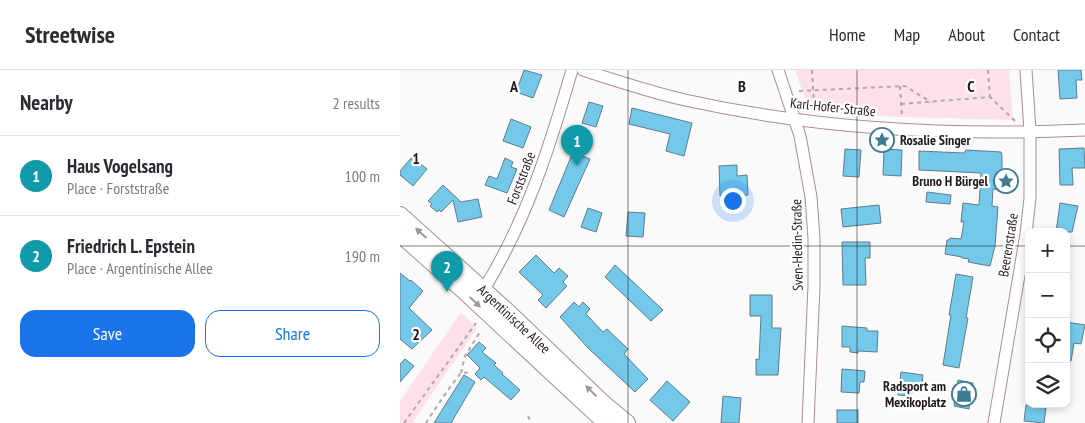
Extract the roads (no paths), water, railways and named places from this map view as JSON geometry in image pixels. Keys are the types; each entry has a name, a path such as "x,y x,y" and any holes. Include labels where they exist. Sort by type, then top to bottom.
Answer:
{"main road":[{"name":"Argentinische Allee","path":"400,215 484,290 605,405 627,423"},
{"name":"Argentinische Allee","path":"400,234 606,423"}],"street":[{"name":"Forststraße","path":"484,290 524,214 540,174 572,70"},
{"name":"Karl-Hofer-Straße","path":"583,70 685,100 794,119 902,128 1030,131 1085,130"},
{"name":"Sven-Hedin-Straße","path":"778,70 794,119 812,197 814,238 808,423"},
{"name":"Beerenstraße","path":"994,423 1026,234 1030,198 1030,131 1026,70"}],"place":[{"name":"Rosalie Singer","path":"882,140"},
{"name":"Haus Vogelsang","path":"577,166"},
{"name":"Bruno H Bürgel","path":"1006,181"},
{"name":"Friedrich L. Epstein","path":"447,292"},
{"name":"Radsport am Mexikoplatz","path":"964,394"}]}
